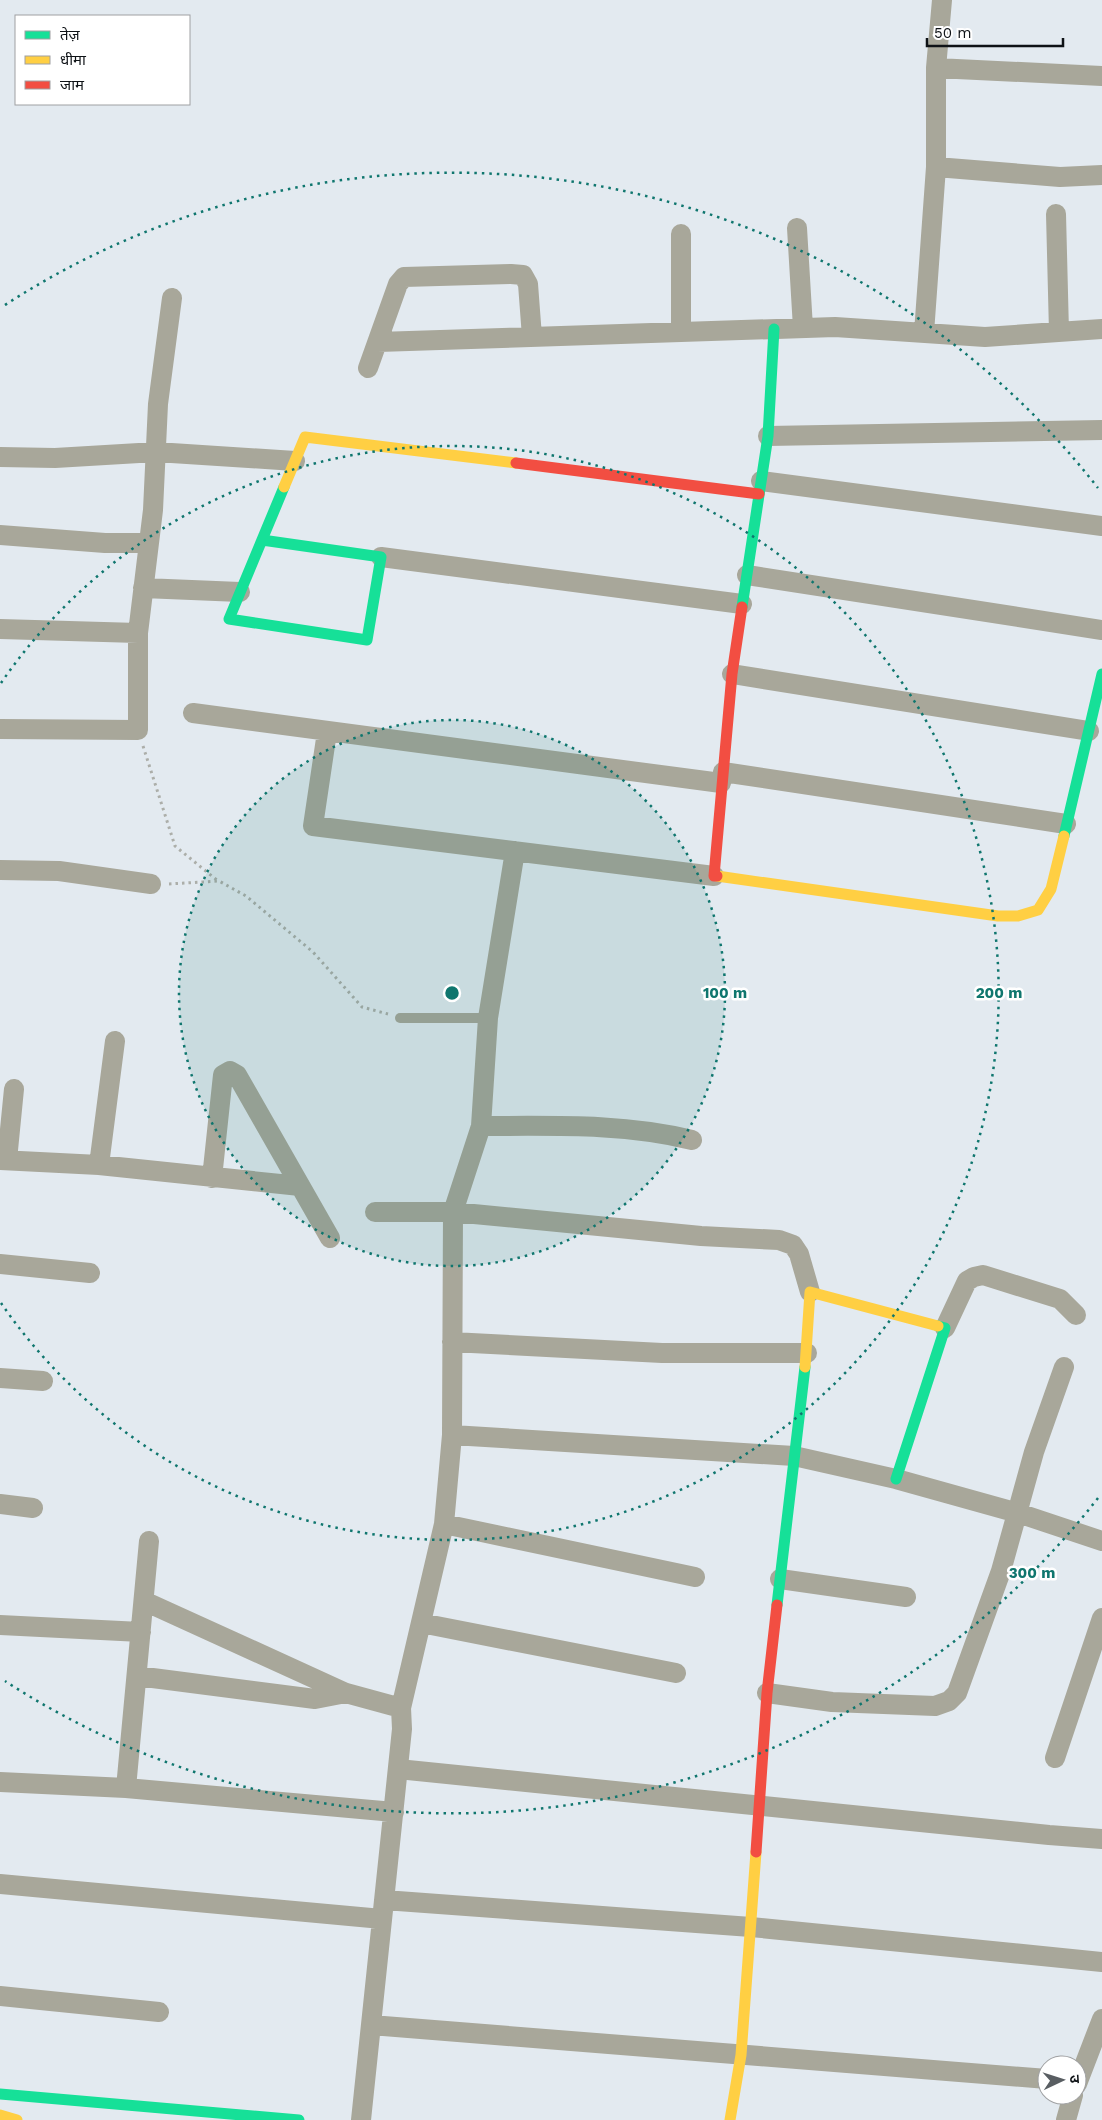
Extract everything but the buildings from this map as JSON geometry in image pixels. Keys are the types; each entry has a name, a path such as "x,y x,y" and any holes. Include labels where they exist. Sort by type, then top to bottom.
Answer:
{"street":[{"path":"924,333 936,166 936,68 942,0"},
{"path":"936,68 1102,76"},
{"path":"936,166 1060,177 1102,175"},
{"path":"1056,214 1059,332"},
{"path":"797,228 803,328"},
{"path":"681,234 681,332"},
{"path":"368,368 398,284 404,277 523,275 528,284 532,337"},
{"path":"0,729 138,730 138,632 153,510 158,404 172,298"},
{"path":"378,342 835,327 985,337 1102,329"},
{"path":"714,876 732,674 768,436 774,329"},
{"path":"768,436 1102,430"},
{"path":"381,557 367,640 228,619 305,437 1102,526"},
{"path":"0,457 55,458 156,452 295,461"},
{"path":"0,535 105,543 149,543"},
{"path":"262,540 742,604"},
{"path":"747,575 1102,630"},
{"path":"143,588 240,592"},
{"path":"0,629 138,632"},
{"path":"732,674 1089,731"},
{"path":"327,732 313,826 714,876 998,916 1018,916 1038,910 1051,889 1102,674"},
{"path":"193,713 327,732 722,777 1066,824"},
{"path":"361,2120 394,1812 402,1729 401,1708 444,1524 450,1469 452,1435 453,1212 481,1126 488,1018 515,851"},
{"path":"0,870 59,871 151,884"},
{"path":"99,1165 115,1041"},
{"path":"212,1178 223,1074 230,1071 237,1076 330,1238"},
{"path":"14,1089 4,1160 99,1165 300,1186"},
{"path":"481,1126 628,1128 692,1140"},
{"path":"375,1212 453,1212 701,1236 779,1240 793,1245 799,1254 810,1292 807,1353 766,1693 751,1927 740,2054 730,2120"},
{"path":"0,1264 90,1273"},
{"path":"896,1479 945,1328 967,1281 983,1275 1060,1300 1076,1315"},
{"path":"810,1292 945,1328"},
{"path":"452,1342 662,1353 807,1353"},
{"path":"766,1693 832,1702 935,1706 949,1701 957,1693 1001,1572 1034,1452 1064,1367"},
{"path":"0,1378 43,1381"},
{"path":"452,1435 794,1456 896,1479 1018,1513 1102,1541"},
{"path":"0,1504 33,1508"},
{"path":"444,1524 695,1576"},
{"path":"126,1788 149,1541"},
{"path":"780,1579 906,1597"},
{"path":"144,1601 346,1693 401,1708"},
{"path":"1055,1758 1102,1618"},
{"path":"421,1623 676,1673"},
{"path":"0,1625 141,1632"},
{"path":"137,1676 315,1699 346,1693"},
{"path":"398,1769 1102,1839"},
{"path":"0,1782 126,1788 394,1812"},
{"path":"0,1884 383,1910 751,1927 1102,1962"},
{"path":"0,1996 159,2012"},
{"path":"1087,2057 1102,2019"},
{"path":"371,2025 1037,2078"},
{"path":"0,2094 299,2120"},
{"path":"1066,2120 1071,2105"},
{"path":"0,2115 17,2120"}],"lane":[{"path":"400,1018 488,1018"}],"path":[{"path":"138,730 175,846 219,882 246,896 312,952 362,1007 400,1018"},
{"path":"151,884 219,882"}],"traffic: fast":[{"path":"742,607 768,436 774,329"},
{"path":"262,540 381,557 367,640 229,619 284,487"},
{"path":"1064,836 1102,674"},
{"path":"896,1479 945,1328 938,1326"},
{"path":"777,1605 805,1367"},
{"path":"0,2094 299,2120"}],"traffic: slow":[{"path":"284,487 305,437 516,463"},
{"path":"717,876 998,916 1018,916 1038,910 1051,889 1064,836"},
{"path":"805,1367 810,1292 938,1326"},
{"path":"730,2120 741,2055 756,1852"},
{"path":"0,2115 17,2120"}],"traffic: jam":[{"path":"516,463 759,494"},
{"path":"717,876 714,876 732,674 742,607"},
{"path":"756,1852 767,1693 777,1605"}]}
